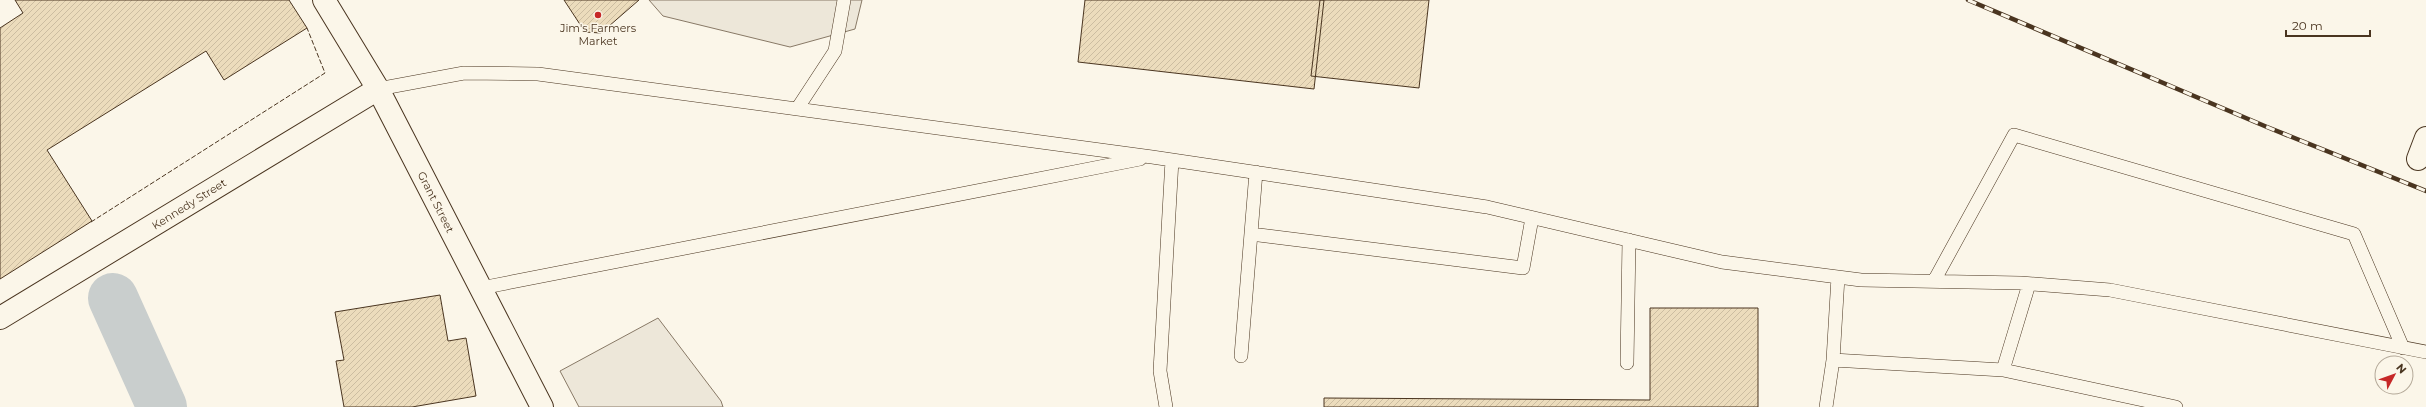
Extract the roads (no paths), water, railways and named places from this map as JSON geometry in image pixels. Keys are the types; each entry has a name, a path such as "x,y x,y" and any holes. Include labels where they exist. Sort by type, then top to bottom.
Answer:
{"street":[{"name":"Grant Street","path":"324,0 378,89 542,407"},
{"name":"Kennedy Street","path":"0,318 378,89"},
{"path":"2418,159 2426,138"}],"lane":[{"path":"797,109 835,51 844,0"},
{"path":"378,89 464,73 538,74 1152,157 1487,207 1722,262 1861,280 2030,284 2110,290 2426,352"},
{"path":"1934,281 2014,135 2354,234 2403,348"},
{"path":"480,288 1152,157"},
{"path":"1166,407 1160,371 1172,160"},
{"path":"1241,356 1256,172"},
{"path":"1251,234 1523,268 1532,218"},
{"path":"1626,363 1629,240"},
{"path":"1826,407 1833,360 1838,277"},
{"path":"2003,370 2030,284"},
{"path":"1833,360 2003,370 2176,407"}],"waterway":[{"path":"113,298 162,407"}],"railway":[{"path":"1968,0 2267,127 2426,191"}],"place":[{"name":"Jim's Farmers Market","path":"598,15"}]}
